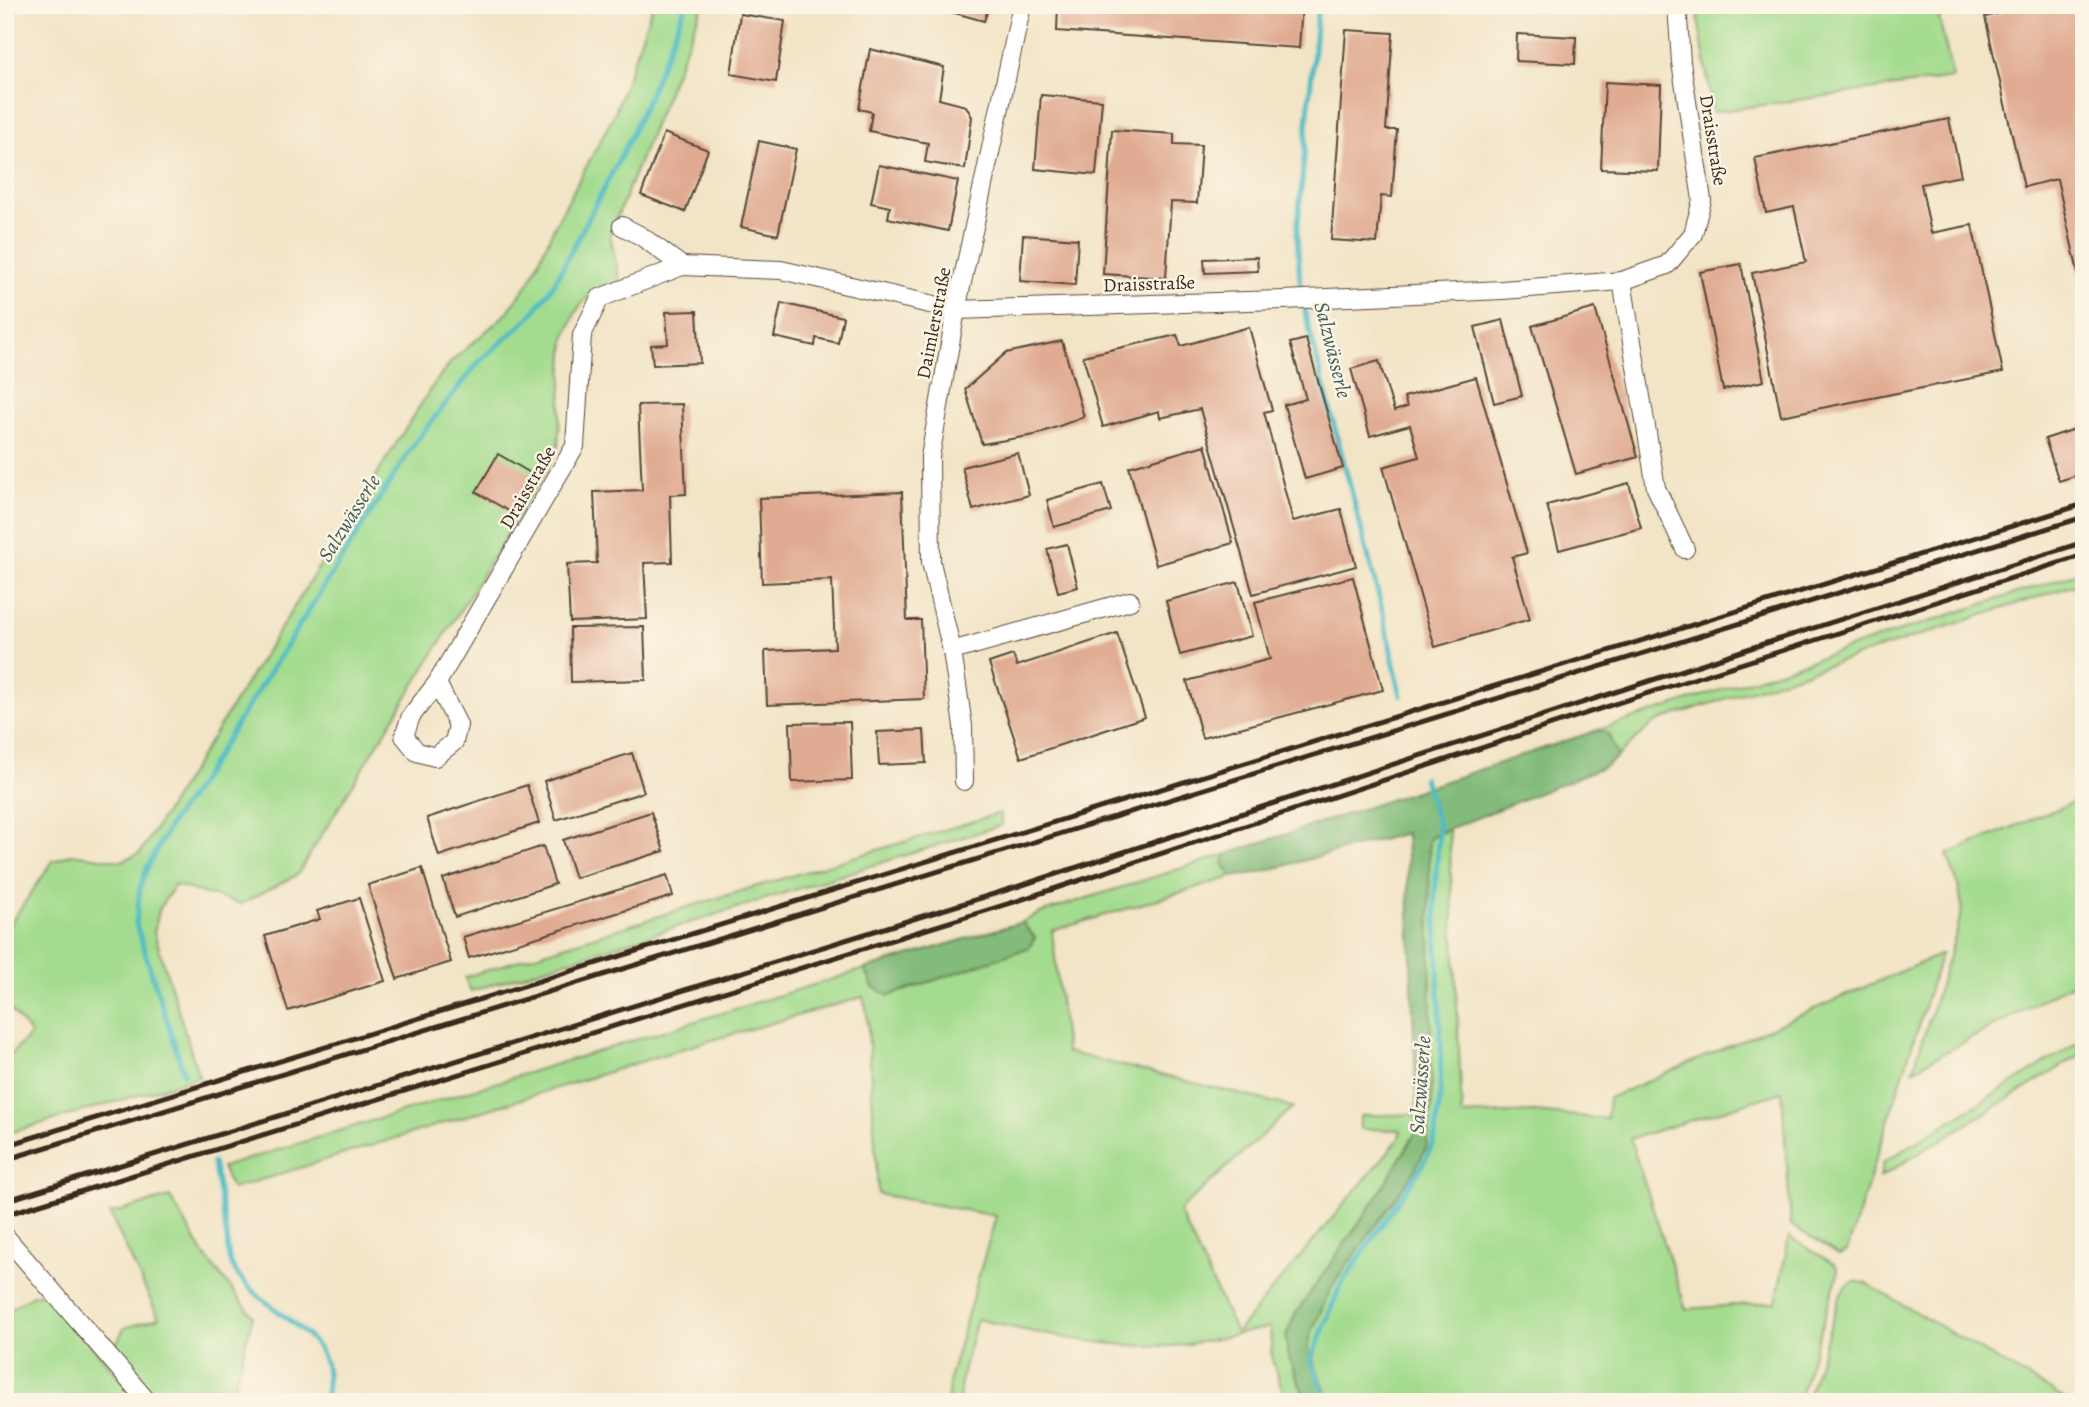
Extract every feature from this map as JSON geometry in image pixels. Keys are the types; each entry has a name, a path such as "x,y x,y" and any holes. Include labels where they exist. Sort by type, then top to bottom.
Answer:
{"street":[{"name":"Daimlerstraße","path":"964,781 963,726 952,651 931,562 930,457 956,310 1022,5"},
{"name":"Draisstraße","path":"437,683 575,446 582,335 600,298 682,266 781,270 956,310 1283,300 1502,290 1622,281 1667,265 1693,234 1702,200 1681,62 1677,5"},
{"path":"622,226 641,236 682,266"},
{"path":"1622,281 1656,488 1685,549"},
{"path":"952,651 1130,601"},
{"path":"5,1236 148,1402"}],"green space":[{"path":"653,5 703,5 610,234 620,282 592,292 576,311 565,339 558,447 546,471 297,875 241,904 175,885 160,907 154,932 199,1077 9,1133 5,1127 5,1060 31,1034 5,1003 5,931 53,861 72,854 122,861 140,853 431,388 452,361 506,314 530,281 555,225 614,115"},
{"path":"1696,5 1936,5 1953,78 1713,112"},
{"path":"2084,571 2084,582 1666,718 1651,725 1618,756 1608,734 1598,730"},
{"path":"1598,730 1608,734 1618,756 1606,766 1434,835 1429,840 1432,1107 1427,1146 1414,1171 1331,1288 1312,1331 1308,1348 1330,1402 1307,1402 1288,1356 1286,1337 1295,1315 1375,1200 1415,1134 1417,1114 1406,833 1257,873 1232,877 1223,863 1227,854"},
{"path":"2084,798 2084,977 1913,1070 1957,931 1962,907 1958,885 1947,854"},
{"path":"1000,813 1002,825 471,991 465,977 688,907"},
{"path":"1449,830 1462,1115 1534,1112 1607,1119 1609,1098 1941,954 1847,1251 1839,1255 1791,1225 1782,1092 1630,1139 1686,1309 1776,1302 1789,1237 1838,1269 1798,1402 1330,1402 1307,1348 1312,1331 1331,1288 1414,1171 1427,1146 1429,840 1434,835"},
{"path":"1227,854 1223,863 1232,877 1052,931 1066,1052 1293,1107 1179,1211 1236,1333 1398,1140 1401,1130 1360,1129 1360,1116 1417,1114 1415,1134 1375,1200 1295,1315 1286,1337 1288,1356 1307,1402 1287,1402 1272,1360 1270,1327 1193,1343 1145,1346 1072,1339 977,1319 961,1379 959,1402 947,1402 950,1376 996,1216 878,1194 867,1012 863,997 698,1044 232,1189 222,1167 865,969 873,987 889,996 1028,948 1035,938 1022,922 1040,913"},
{"path":"1022,922 1035,938 1028,948 889,996 873,987 865,969"},
{"path":"2084,1039 2084,1058 2082,1054 1880,1177 1884,1162"},
{"path":"170,1197 203,1253 253,1316 235,1383 237,1402 155,1402 113,1350 124,1328 159,1318 110,1214"},
{"path":"1855,1281 1867,1284 2070,1402 1806,1402 1841,1293"},
{"path":"47,1292 140,1402 5,1402 5,1312 33,1295"}],"building":[{"path":"926,5 987,5 988,9 984,21"},
{"path":"1058,5 1302,5 1299,48 1057,31"},
{"path":"2002,5 2028,5 2029,9 2046,5 2084,5 2084,299 2057,179 2024,187 1985,17 2004,12"},
{"path":"740,14 785,21 776,82 731,74"},
{"path":"1346,30 1393,33 1386,130 1397,130 1392,197 1381,196 1377,243 1331,240"},
{"path":"1517,34 1576,37 1575,64 1516,61"},
{"path":"870,49 944,67 939,99 966,106 972,117 965,169 925,162 928,143 869,131 872,112 859,109"},
{"path":"1605,82 1661,85 1658,171 1601,169"},
{"path":"1041,95 1102,100 1096,175 1035,169"},
{"path":"1949,119 1961,176 1921,184 1931,233 1972,225 2003,372 1781,416 1752,273 1806,262 1794,207 1766,213 1755,158"},
{"path":"1112,130 1174,134 1174,144 1201,145 1197,203 1171,202 1166,278 1103,274"},
{"path":"664,133 708,150 685,212 641,195"},
{"path":"759,141 796,149 778,235 741,227"},
{"path":"879,165 958,181 948,231 888,218 890,207 871,203"},
{"path":"1023,235 1078,239 1075,285 1020,281"},
{"path":"1257,257 1258,271 1205,273 1204,259"},
{"path":"1741,264 1764,381 1723,390 1700,272"},
{"path":"781,303 843,317 838,343 816,338 815,346 774,337"},
{"path":"1595,308 1638,457 1576,474 1532,326"},
{"path":"697,311 700,363 653,365 651,345 668,344 666,312"},
{"path":"1503,320 1522,396 1494,403 1475,327"},
{"path":"1249,327 1272,410 1264,412 1293,521 1341,509 1356,566 1253,594 1200,409 1160,418 1159,411 1103,427 1083,356 1177,335 1181,346"},
{"path":"1306,339 1343,468 1305,479 1284,405 1306,399 1290,343"},
{"path":"1062,341 1084,417 1035,435 982,444 965,389 1006,353"},
{"path":"1379,361 1394,411 1407,407 1404,397 1476,377 1527,553 1512,557 1530,619 1435,647 1383,467 1419,457 1410,425 1370,436 1351,369"},
{"path":"682,404 686,494 670,495 672,562 644,563 647,619 570,622 567,564 597,563 594,492 642,490 638,405"},
{"path":"2084,426 2084,473 2059,481 2045,439"},
{"path":"1205,445 1233,543 1156,565 1129,467"},
{"path":"1018,453 1029,495 973,510 962,467"},
{"path":"498,454 534,475 512,513 476,492"},
{"path":"1629,483 1641,528 1559,550 1547,505"},
{"path":"1103,484 1111,511 1054,527 1047,500"},
{"path":"902,492 907,620 921,620 924,699 767,705 765,651 835,648 832,580 762,583 759,498"},
{"path":"1067,544 1078,587 1058,592 1047,549"},
{"path":"1353,577 1383,690 1202,738 1187,681 1270,659 1255,602"},
{"path":"1238,582 1252,636 1180,655 1166,601"},
{"path":"644,627 646,680 571,682 570,628"},
{"path":"1117,633 1145,717 1021,758 989,663 1013,655 1017,666"},
{"path":"850,722 852,780 792,782 790,723"},
{"path":"924,730 926,763 879,765 877,732"},
{"path":"632,753 644,792 556,820 544,781"},
{"path":"527,785 539,823 439,856 427,818"},
{"path":"651,812 664,851 575,878 563,840"},
{"path":"543,846 555,884 455,917 443,879"},
{"path":"422,868 451,962 397,979 368,885"},
{"path":"667,875 673,896 469,958 463,937"},
{"path":"359,898 385,981 288,1011 265,936 320,919 317,911"}],"waterway":[{"name":"Salzwässerle","path":"184,1074 136,924 140,887 147,868 172,821 195,790 416,441 478,363 530,317 553,286 627,144 686,5"},
{"name":"Salzwässerle","path":"1318,5 1297,234 1300,281 1306,317 1382,609 1401,696"},
{"name":"Salzwässerle","path":"1327,1402 1311,1360 1340,1286 1422,1166 1434,1142 1440,1099 1441,1045 1435,895 1439,828 1424,778"},
{"name":"Salzwässerle","path":"213,1163 231,1264 252,1290 318,1347 327,1369 325,1402"}],"railway":[{"path":"5,1146 2084,504"},
{"path":"5,1160 2084,517"},
{"path":"5,1201 1010,889 2084,542"},
{"path":"5,1215 1014,902 1633,698 2084,555"}]}
